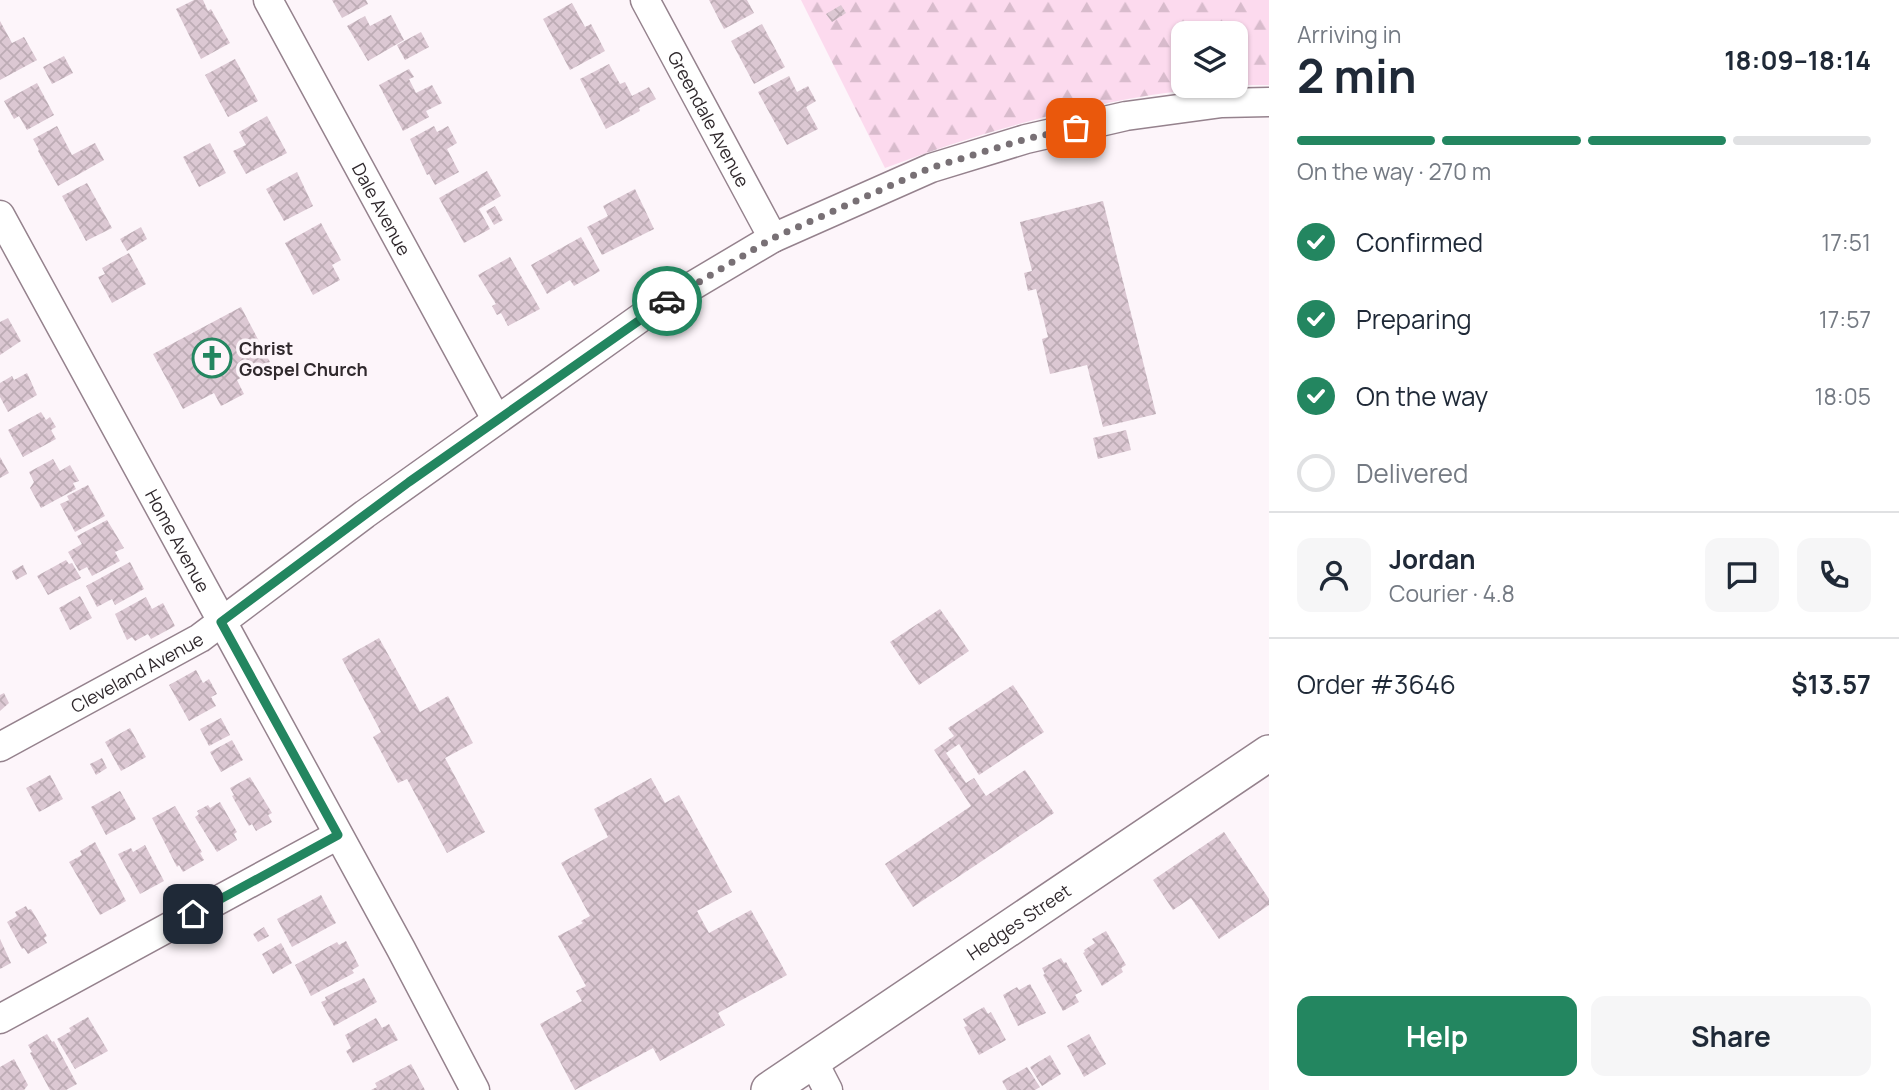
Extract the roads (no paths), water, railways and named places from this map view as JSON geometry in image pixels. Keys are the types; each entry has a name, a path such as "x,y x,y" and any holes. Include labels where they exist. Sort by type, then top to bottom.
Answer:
{"street":[{"name":"Dale Avenue","path":"268,0 496,419"},
{"name":"Greendale Avenue","path":"645,0 773,238"},
{"name":"Cleveland Avenue","path":"0,747 200,638 496,419 650,311 773,238 930,168 1026,139 1126,116 1222,103 1269,102"},
{"name":"Home Avenue","path":"0,215 475,1090"},
{"name":"Hedges Street","path":"769,1090 821,1075 1269,752"},
{"path":"0,1019 338,835"}],"place":[{"name":"Christ Gospel Church","path":"212,358"}]}
